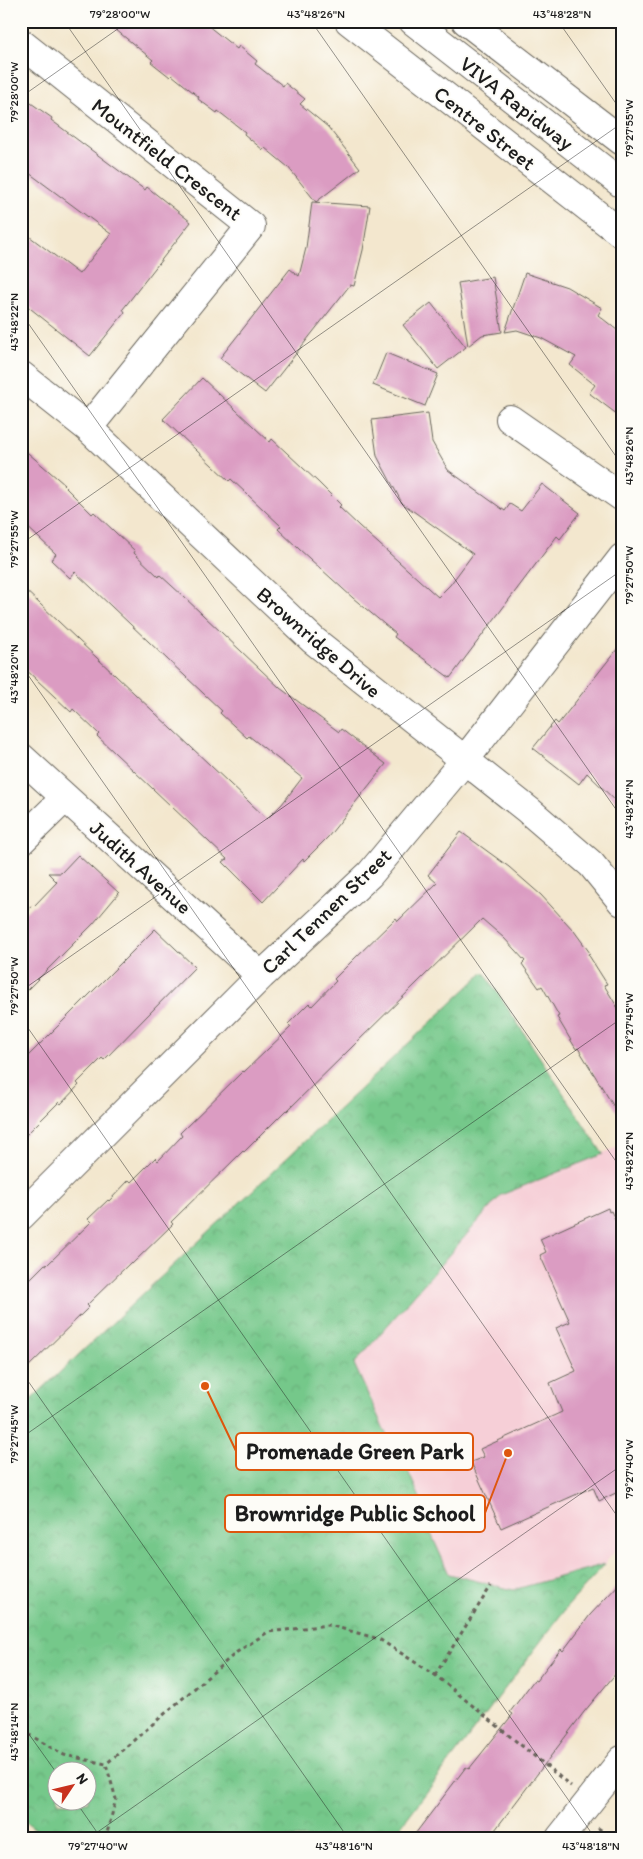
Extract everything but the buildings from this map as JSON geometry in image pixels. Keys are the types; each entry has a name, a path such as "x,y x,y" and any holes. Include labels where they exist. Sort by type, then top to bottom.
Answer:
{"street":[{"name":"Centre Street","path":"349,21 622,234"},
{"name":"VIVA Rapidway","path":"413,21 622,184"},
{"path":"468,22 622,141"},
{"name":"Mountfield Crescent","path":"21,43 251,226 88,428"},
{"name":"Brownridge Drive","path":"21,375 88,428 313,640 528,810 591,864 622,902"},
{"path":"510,420 622,497"},
{"name":"Carl Tennen Street","path":"21,1216 261,976 370,874 464,761 622,558"},
{"name":"Judith Avenue","path":"21,757 261,976"},
{"path":"21,840 65,798"},
{"path":"560,1838 622,1760"}],"path":[{"path":"435,1675 491,1586"},
{"path":"106,1764 237,1652 268,1632 329,1625 379,1639 435,1675 589,1801"},
{"path":"21,1730 64,1755 106,1764"},
{"path":"103,1838 107,1833 116,1799 106,1764"}],"shaded area":[{"path":"622,1145 622,1541 605,1564 513,1590 449,1574 354,1364 501,1195"}],"green space":[{"path":"484,972 603,1154 501,1195 354,1364 403,1471 407,1469 425,1509 421,1511 449,1574 513,1590 605,1564 566,1608 392,1838 47,1838 21,1818 21,1409"}],"place":[{"name":"Promenade Green Park","path":"205,1386"},
{"name":"Brownridge Public School","path":"508,1453"}]}
